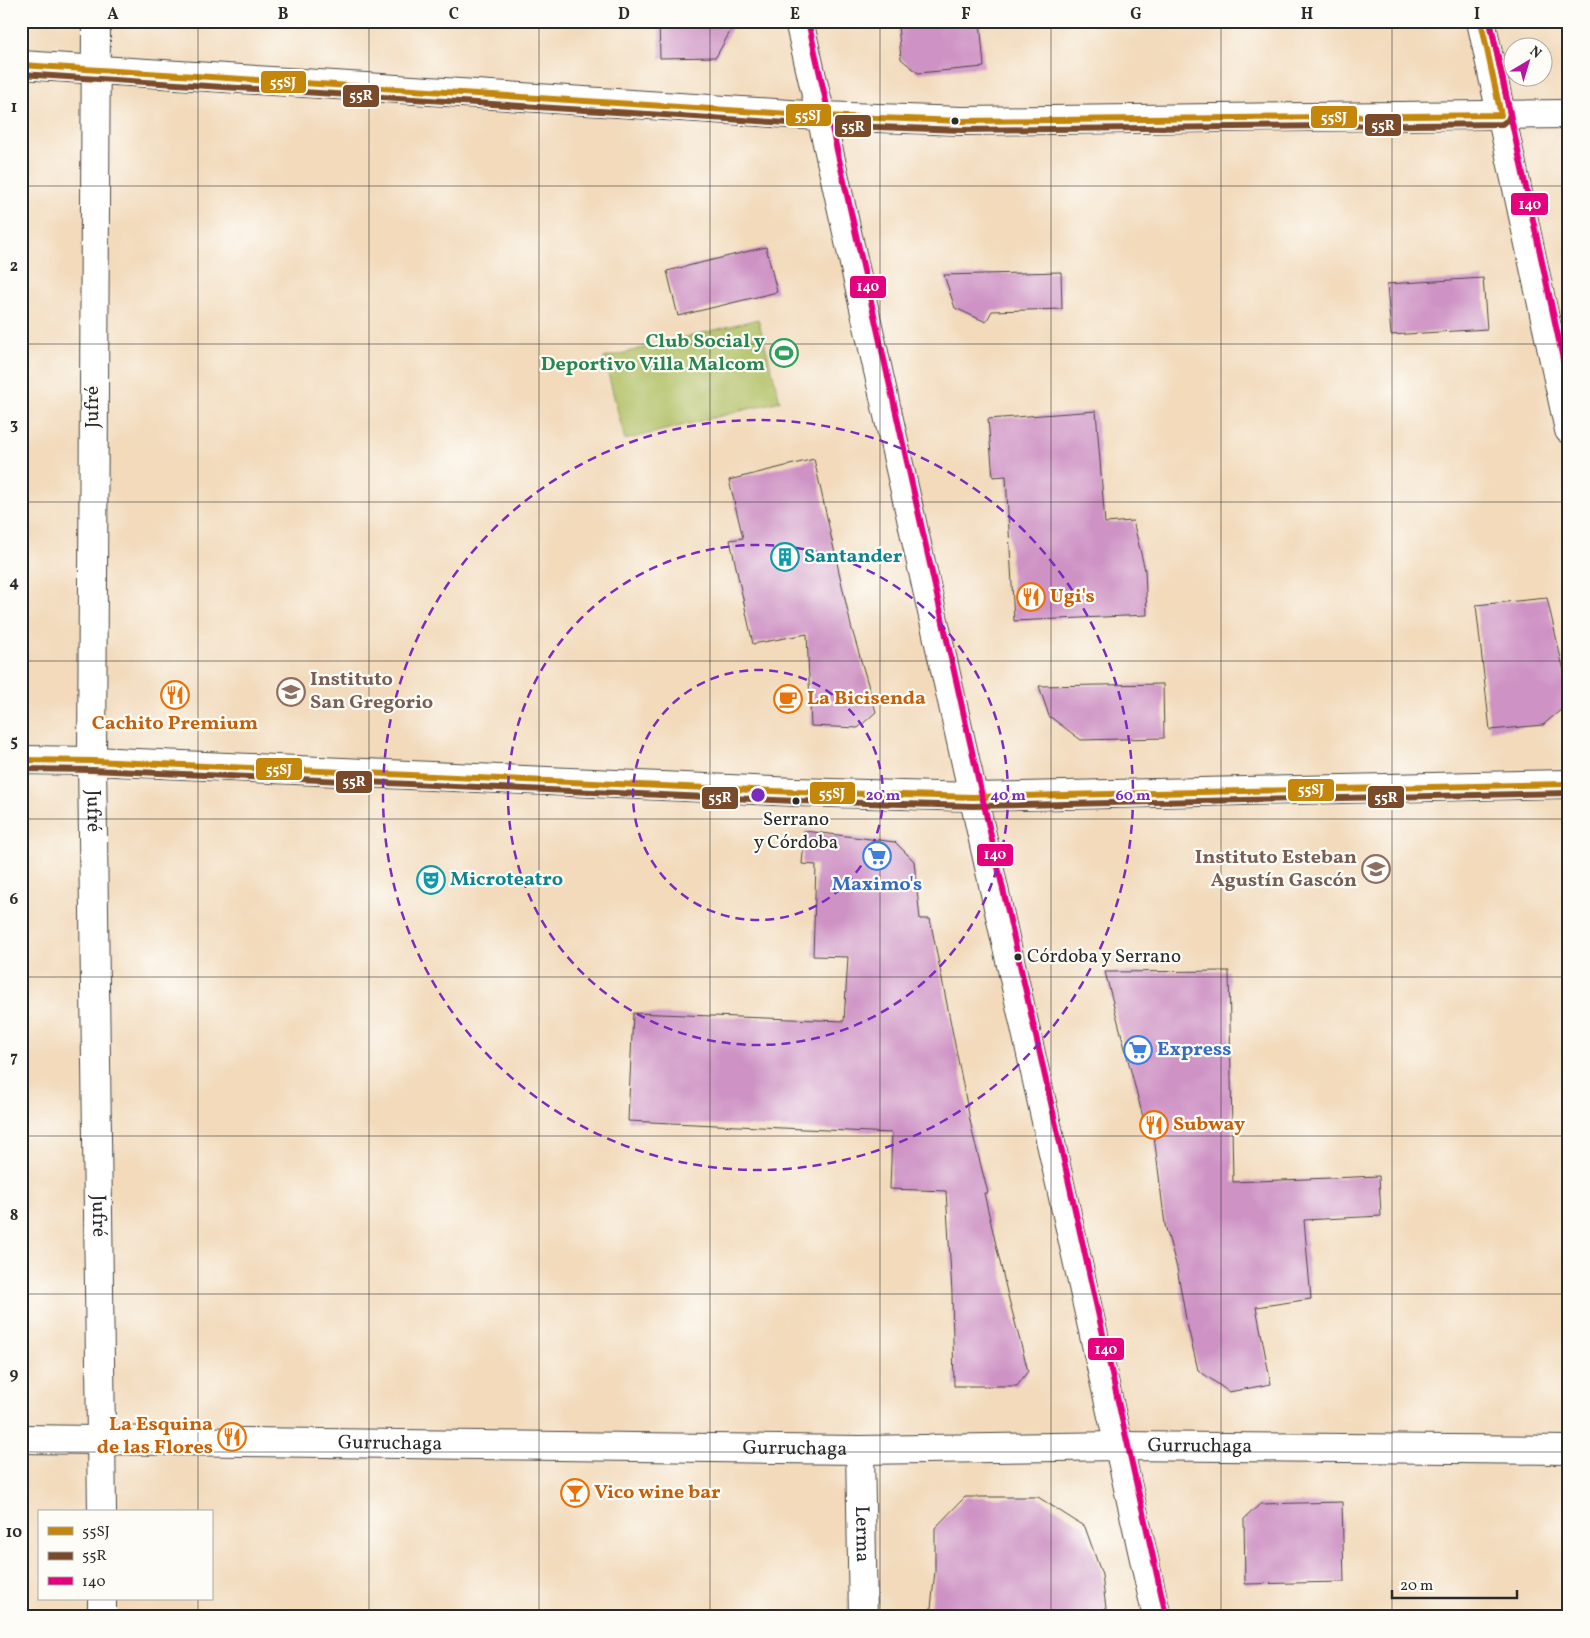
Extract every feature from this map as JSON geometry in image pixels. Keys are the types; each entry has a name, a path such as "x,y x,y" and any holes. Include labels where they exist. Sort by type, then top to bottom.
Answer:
{"street":[{"name":"Jufré","path":"96,21 92,761 102,1510"},
{"path":"799,21 1157,1617"},
{"path":"1481,21 1569,430"},
{"path":"21,65 821,116 962,121 1569,114"},
{"path":"21,760 92,761 796,792 973,797 1569,784"},
{"name":"Gurruchaga","path":"21,1439 860,1450 1118,1446 1569,1450"},
{"name":"Lerma","path":"860,1450 863,1617"},
{"path":"102,1600 102,1617"}],"green space":[{"path":"758,319 780,401 625,440 604,358"}],"building":[{"path":"659,21 736,21 716,57 660,58"},
{"path":"940,21 980,21 984,67 918,73 901,59 898,25"},
{"path":"766,247 777,292 678,316 667,271"},
{"path":"1061,272 1062,309 992,311 986,322 955,308 944,275"},
{"path":"1483,278 1487,329 1391,335 1387,284"},
{"path":"1096,411 1105,523 1133,521 1145,570 1147,615 1014,621 1006,476 993,477 988,419"},
{"path":"814,459 851,626 876,712 858,728 811,726 807,634 753,644 730,540 743,538 729,480"},
{"path":"1547,598 1569,693 1569,703 1543,725 1490,730 1476,605"},
{"path":"1163,684 1164,738 1081,740 1049,716 1039,686"},
{"path":"805,831 895,842 914,861 920,919 930,919 973,1135 988,1193 984,1193 1028,1371 1017,1386 954,1386 952,1293 946,1191 890,1189 892,1133 628,1121 633,1013 844,1021 848,957 813,956 816,865 802,864"},
{"path":"1229,971 1233,1182 1379,1176 1381,1216 1304,1220 1311,1299 1256,1307 1271,1384 1229,1392 1198,1370 1177,1268 1165,1225 1154,1136 1148,1136 1105,972"},
{"path":"965,1497 1038,1497 1085,1527 1102,1575 1107,1617 930,1617 935,1571 935,1528"},
{"path":"1342,1502 1344,1582 1245,1584 1244,1519 1260,1504"}],"transit line":[{"name":"140","path":"808,21 1166,1615"},
{"name":"55SJ","path":"21,65 821,116 962,121 1501,115 1481,21"},
{"name":"55R","path":"21,74 820,125 962,130 1502,124 1508,120 1510,114 1490,21"},
{"name":"140","path":"1490,21 1569,387"},
{"name":"55SJ","path":"21,760 92,761 796,792 973,797 1569,784"},
{"name":"55R","path":"21,769 92,770 796,801 973,806 1569,793"}],"place":[{"name":"Club Social y Deportivo Villa Malcom","path":"784,353"},
{"name":"Santander","path":"785,557"},
{"name":"Ugi's","path":"1031,597"},
{"name":"Instituto San Gregorio","path":"291,692"},
{"name":"Cachito Premium","path":"175,695"},
{"name":"La Bicisenda","path":"788,699"},
{"name":"Serrano y Córdoba","path":"796,801"},
{"name":"Maximo's","path":"877,856"},
{"name":"Instituto Esteban Agustín Gascón","path":"1376,869"},
{"name":"Microteatro","path":"431,880"},
{"name":"Córdoba y Serrano","path":"1018,957"},
{"name":"Express","path":"1138,1050"},
{"name":"Subway","path":"1154,1125"},
{"name":"La Esquina de las Flores","path":"232,1437"},
{"name":"Vico wine bar","path":"575,1493"}]}
